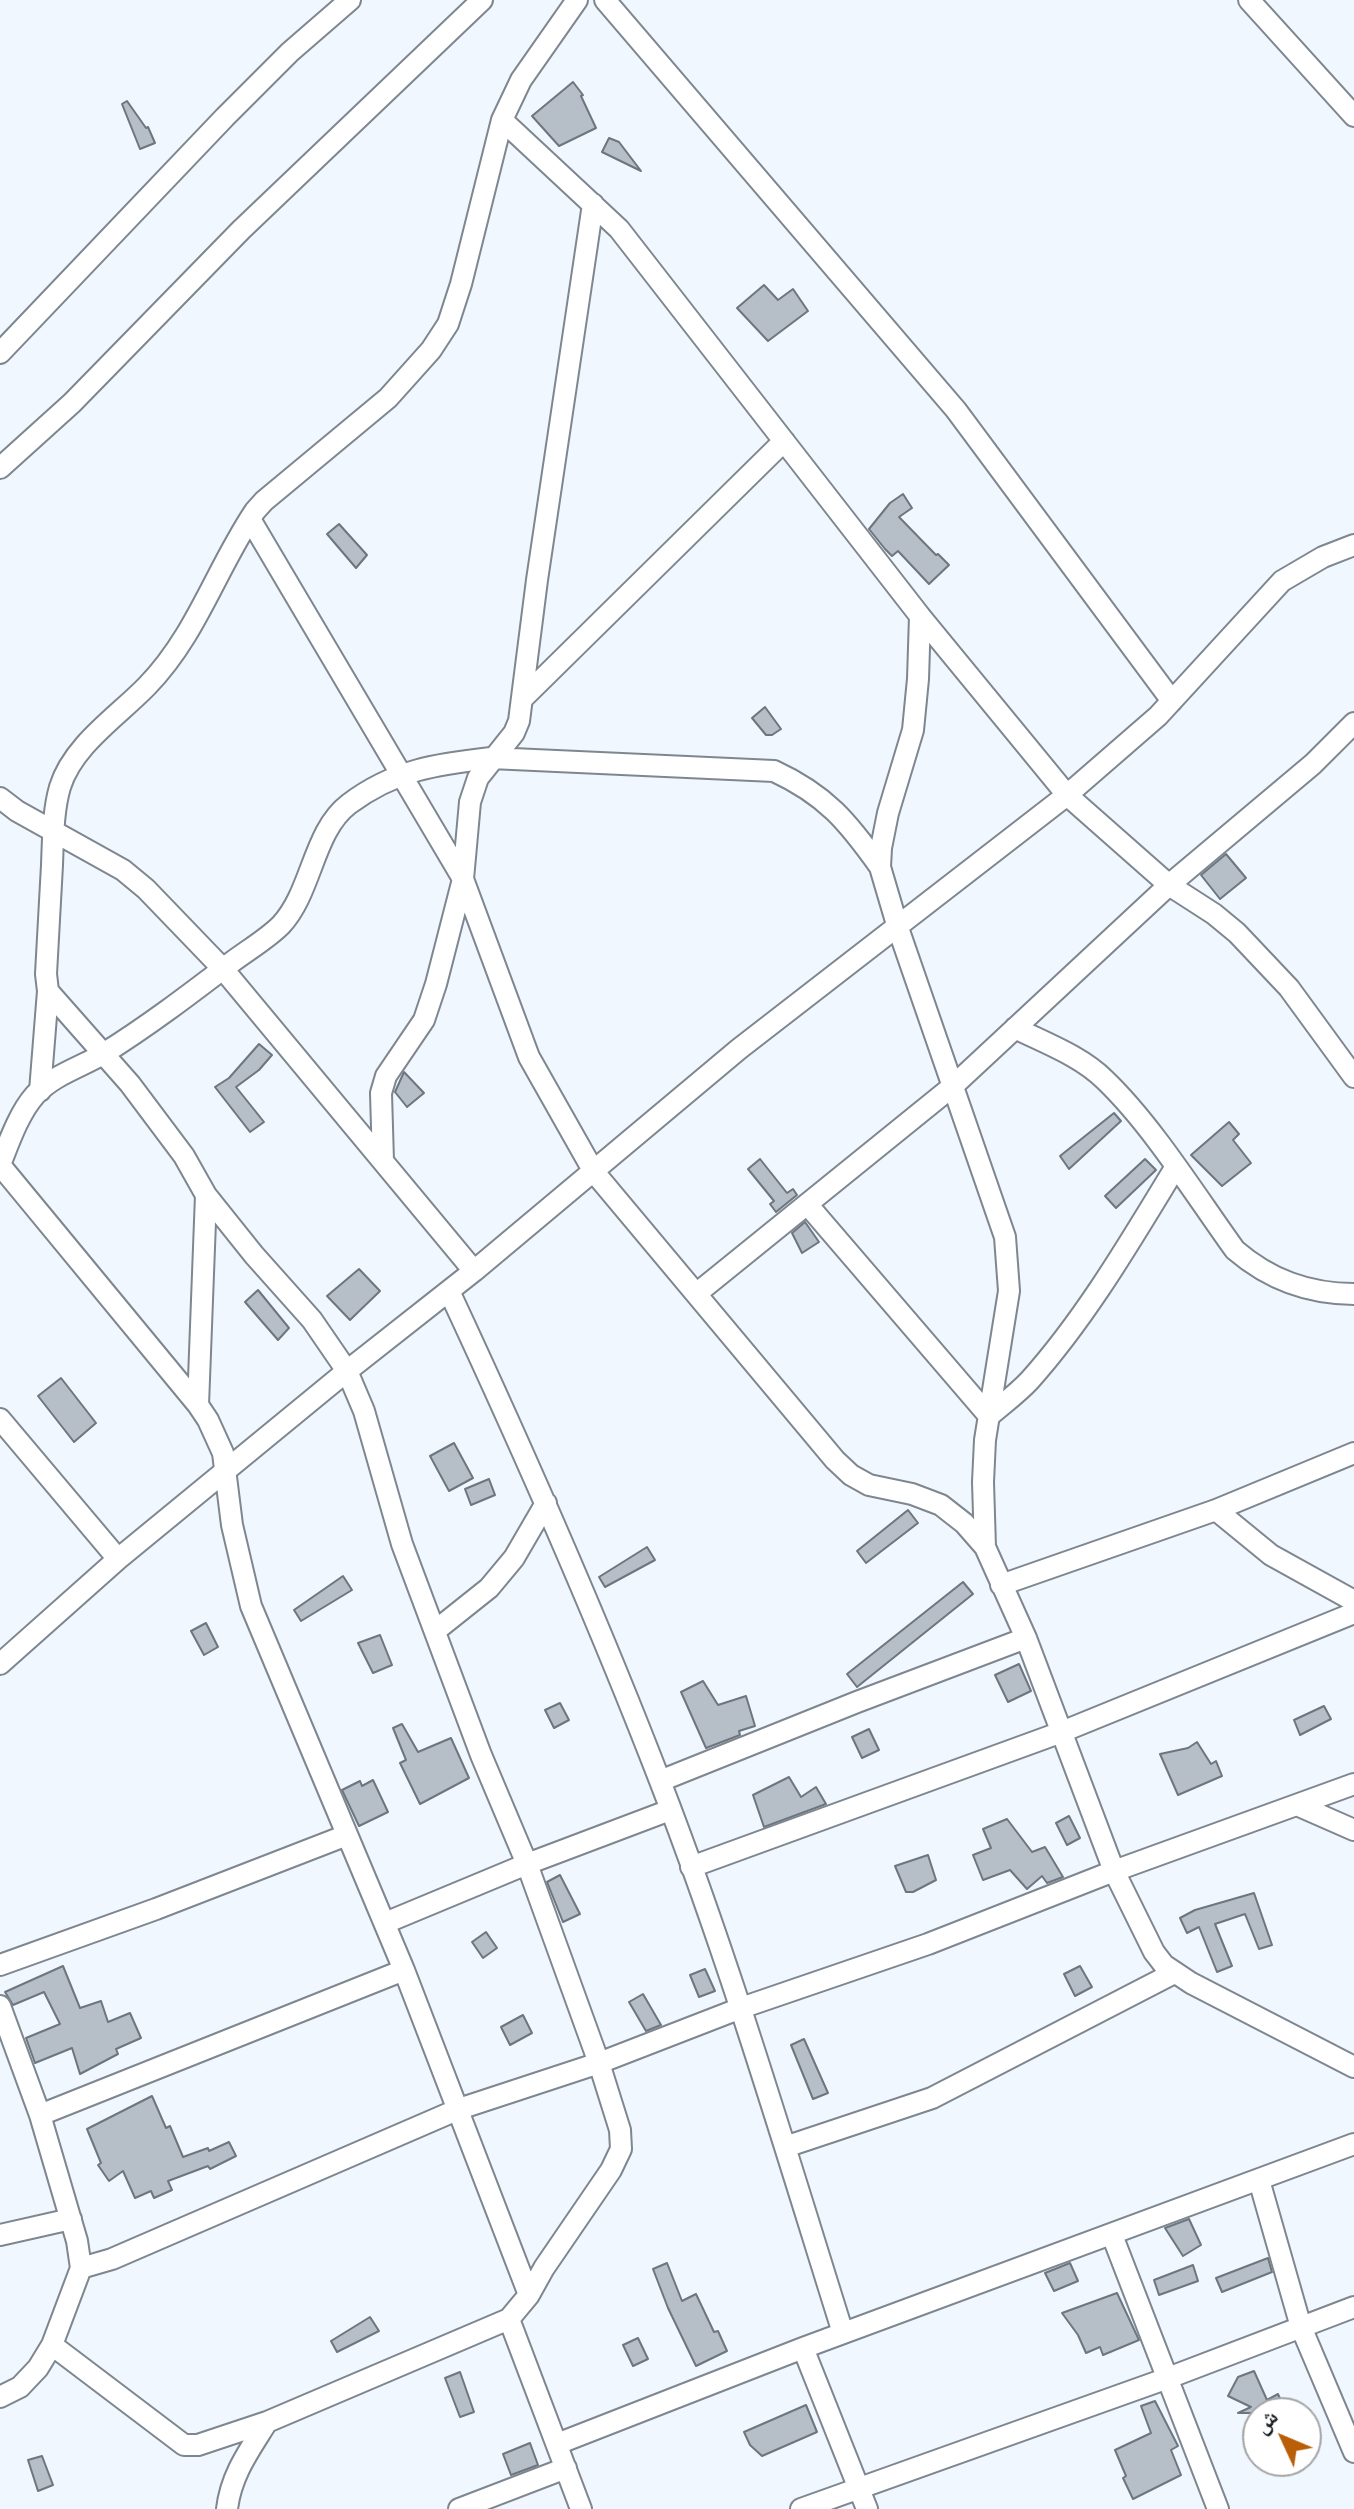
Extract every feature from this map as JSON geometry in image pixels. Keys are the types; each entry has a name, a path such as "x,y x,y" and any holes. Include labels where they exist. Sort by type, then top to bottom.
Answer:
{"street":[{"path":"0,353 225,117 290,52 350,0"},
{"path":"0,468 72,403 241,230 482,0"},
{"path":"40,1091 48,991 54,832 60,786 67,771 100,731 148,686 175,654 193,627 250,519 264,501 388,398 431,350 448,324 461,284 502,120 521,80 577,0"},
{"path":"605,0 956,410 1172,701"},
{"path":"1249,0 1354,116"},
{"path":"502,120 619,229 920,616 1067,795 1169,885 1237,933 1289,988 1354,1077"},
{"path":"383,1161 383,1085 424,1020 463,879 470,802 478,778 517,728 593,204"},
{"path":"522,699 784,441"},
{"path":"250,519 463,879 529,1057 594,1172 835,1460 851,1475 869,1485 912,1494 941,1505 964,1523 985,1547 1026,1638 1059,1733 1114,1871 1154,1952 1174,1973 1354,2067"},
{"path":"2,1656 347,1371 474,1271 739,1049 1067,795 1172,701 1282,581 1323,557 1354,545"},
{"path":"880,867 888,813 913,730 920,616"},
{"path":"696,1294 953,1086 1169,885 1313,764 1354,723"},
{"path":"529,2295 404,1970 251,1606 232,1525 226,1470 218,1438 198,1405 0,1165 21,1118 46,1084 102,1054 280,925 298,902 326,833 345,806 399,774 446,763 491,758 774,771 798,782 826,801 854,831 880,867 898,928 1005,1237 1009,1291 989,1416 983,1482 985,1547"},
{"path":"0,798 123,870 146,889 223,969 474,1271"},
{"path":"48,991 157,1118 206,1195 312,1320 347,1371 364,1411 402,1544 481,1755 527,1864 599,2063 620,2130 621,2149 611,2170 529,2295 509,2319 267,2422 198,2445 184,2445 173,2440 52,2345"},
{"path":"1015,1028 1082,1062 1104,1079 1143,1123 1235,1250 1254,1266 1284,1282 1311,1291 1354,1294"},
{"path":"989,1416 1029,1381 1079,1318 1175,1168"},
{"path":"198,1405 206,1195"},
{"path":"807,1204 989,1416"},
{"path":"449,1291 546,1503 660,1781 741,2008 843,2333"},
{"path":"0,1419 118,1559"},
{"path":"1001,1585 1216,1510 1354,1453"},
{"path":"435,1631 489,1588 514,1558 546,1503"},
{"path":"1216,1510 1271,1555 1354,1601"},
{"path":"691,1867 1059,1733 1354,1613"},
{"path":"660,1781 1026,1638"},
{"path":"81,2268 112,2259 459,2109 599,2063 741,2008 928,1944 1114,1871 1354,1784"},
{"path":"1297,1805 1354,1830"},
{"path":"385,1923 527,1864 670,1810"},
{"path":"0,1965 347,1835"},
{"path":"40,2115 404,1970"},
{"path":"785,2147 932,2098 1174,1973"},
{"path":"0,2006 40,2115 71,2219 81,2268 52,2345 38,2368 20,2387 0,2397"},
{"path":"557,2444 803,2348 1354,2144"},
{"path":"1259,2180 1301,2327 1354,2452"},
{"path":"0,2235 71,2219"},
{"path":"1112,2235 1218,2509"},
{"path":"801,2509 1168,2378 1354,2307"},
{"path":"509,2319 581,2509"},
{"path":"803,2348 867,2509"},
{"path":"227,2509 236,2471 267,2422"},
{"path":"459,2509 566,2468"}],"building":[{"path":"573,82 583,95 596,128 559,146 532,116"},
{"path":"127,101 148,127 155,143 140,149 122,104"},
{"path":"609,138 619,142 641,171 602,152"},
{"path":"764,285 778,300 793,289 808,311 768,341 737,308"},
{"path":"903,494 912,508 899,517 949,565 929,584 898,551 892,556 869,529 890,503"},
{"path":"339,524 367,555 356,568 327,534"},
{"path":"765,707 781,729 772,735 766,735 752,718"},
{"path":"1226,854 1246,878 1220,899 1201,875"},
{"path":"259,1044 272,1055 259,1070 236,1087 264,1122 250,1132 215,1087 229,1078"},
{"path":"404,1072 424,1093 407,1107 395,1092"},
{"path":"1114,1113 1121,1121 1069,1169 1060,1156"},
{"path":"1229,1122 1239,1134 1233,1140 1251,1163 1222,1186 1191,1155"},
{"path":"760,1159 787,1193 793,1189 797,1195 776,1212 770,1204 774,1201 748,1169"},
{"path":"1145,1159 1156,1170 1116,1208 1105,1196"},
{"path":"805,1222 819,1242 802,1253 792,1233"},
{"path":"359,1269 380,1291 350,1320 327,1296"},
{"path":"258,1290 289,1328 278,1340 245,1302"},
{"path":"61,1378 96,1423 74,1442 38,1396"},
{"path":"454,1443 473,1478 449,1491 430,1456"},
{"path":"489,1479 495,1495 471,1505 465,1489"},
{"path":"908,1510 918,1523 866,1563 857,1551"},
{"path":"647,1547 655,1560 605,1587 599,1577"},
{"path":"343,1576 352,1590 301,1621 294,1610"},
{"path":"963,1582 973,1594 857,1687 847,1674"},
{"path":"206,1623 218,1647 204,1655 191,1631"},
{"path":"380,1635 392,1665 373,1673 358,1643"},
{"path":"1019,1664 1031,1691 1008,1702 995,1675"},
{"path":"703,1681 718,1705 746,1696 755,1726 706,1748 681,1692"},
{"path":"560,1703 569,1720 554,1728 545,1710"},
{"path":"1324,1706 1331,1719 1300,1735 1294,1720"},
{"path":"402,1724 418,1752 451,1738 469,1778 420,1804 400,1763 406,1760 393,1728"},
{"path":"869,1729 879,1750 862,1758 852,1737"},
{"path":"1197,1742 1211,1764 1216,1761 1222,1776 1178,1795 1160,1754 1188,1748"},
{"path":"789,1777 801,1797 816,1787 826,1804 764,1827 753,1795"},
{"path":"373,1780 388,1812 359,1826 342,1790 360,1781 362,1786"},
{"path":"1069,1816 1080,1838 1067,1845 1056,1823"},
{"path":"1007,1819 1032,1852 1045,1847 1063,1877 1047,1883 1042,1876 1027,1889 1010,1870 983,1880 973,1855 991,1848 983,1829"},
{"path":"928,1855 936,1880 913,1892 906,1892 895,1866"},
{"path":"560,1875 580,1914 563,1922 547,1882"},
{"path":"1254,1893 1272,1945 1259,1949 1245,1914 1215,1924 1232,1966 1217,1972 1199,1927 1187,1933 1180,1918 1195,1910"},
{"path":"486,1932 497,1948 483,1958 472,1942"},
{"path":"63,1966 80,2008 101,2001 108,2022 130,2013 141,2038 116,2049 118,2054 80,2074 72,2048 35,2063 26,2038 60,2024 44,1992 13,2005 5,1992"},
{"path":"1080,1966 1092,1987 1075,1996 1064,1974"},
{"path":"705,1969 715,1991 699,1997 690,1975"},
{"path":"643,1994 661,2025 646,2031 629,2002"},
{"path":"523,2015 532,2033 510,2045 501,2027"},
{"path":"804,2039 828,2093 813,2099 791,2045"},
{"path":"152,2096 166,2128 170,2126 183,2157 229,2142 236,2156 210,2169 208,2166 168,2181 172,2190 154,2198 151,2191 135,2198 123,2171 109,2181 98,2165 101,2163 87,2129"},
{"path":"1189,2219 1201,2245 1183,2256 1165,2228"},
{"path":"1268,2258 1272,2272 1222,2292 1216,2278"},
{"path":"667,2263 682,2301 696,2294 727,2351 696,2366 653,2269"},
{"path":"1070,2263 1078,2281 1054,2291 1045,2273"},
{"path":"1193,2265 1198,2281 1159,2295 1154,2280"},
{"path":"1117,2293 1139,2340 1103,2355 1100,2347 1086,2353 1078,2335 1062,2313"},
{"path":"370,2317 379,2331 337,2352 331,2341"},
{"path":"638,2338 648,2359 633,2366 623,2345"},
{"path":"1254,2371 1266,2397 1242,2397 1242,2403 1228,2396 1238,2377"},
{"path":"460,2372 474,2412 460,2417 445,2378"},
{"path":"1155,2401 1178,2446 1171,2450 1181,2475 1133,2499 1115,2450 1151,2433 1141,2406"},
{"path":"806,2405 817,2432 762,2456 750,2445 744,2432"},
{"path":"530,2443 538,2465 511,2475 503,2454"},
{"path":"42,2456 53,2485 38,2491 28,2460"}]}
